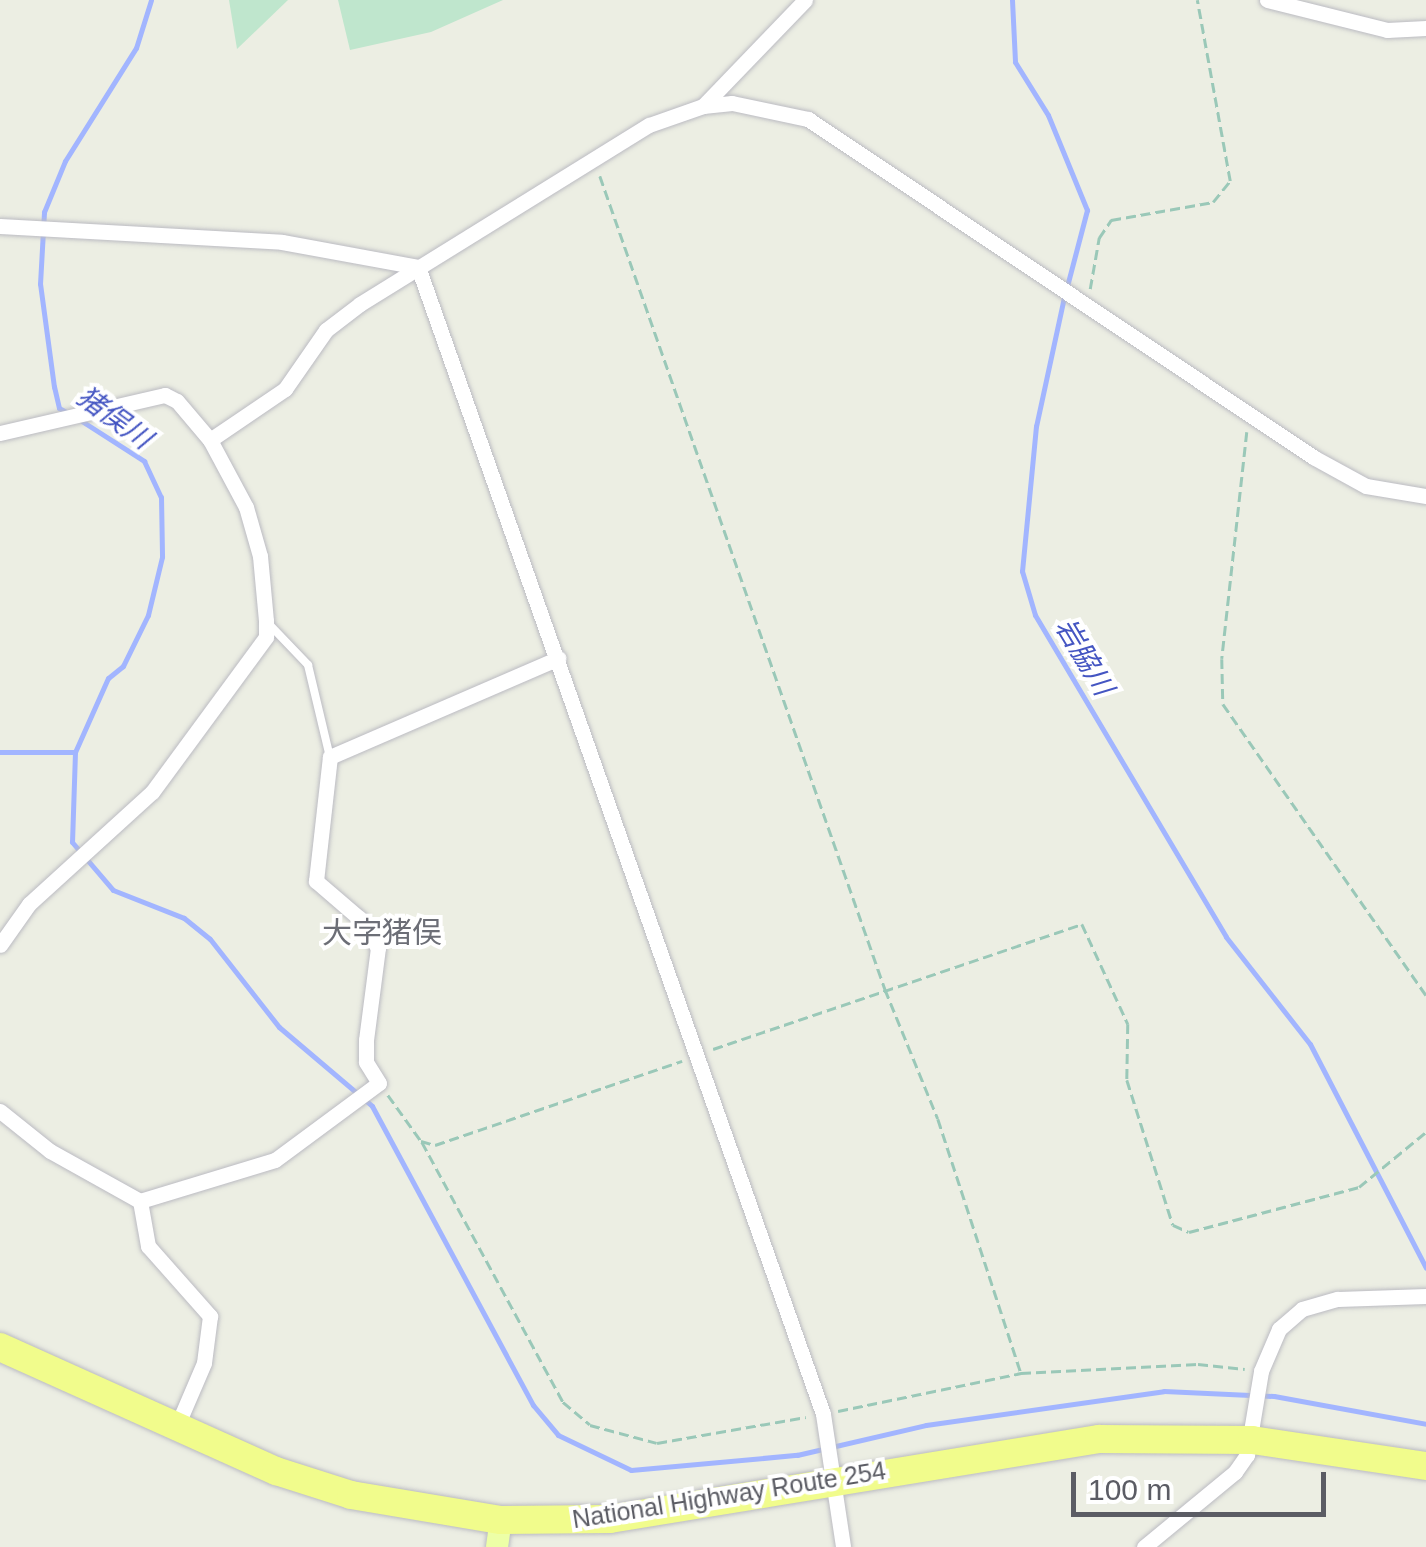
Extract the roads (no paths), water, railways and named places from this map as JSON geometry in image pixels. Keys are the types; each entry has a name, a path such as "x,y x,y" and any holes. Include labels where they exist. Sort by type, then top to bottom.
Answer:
{"highway":[{"name":"National Highway Route 254","path":"0,1347 276,1471 351,1496 499,1533 1099,1439 1252,1440 1426,1466"}],"street":[{"path":"702,106 805,0"},
{"path":"1267,0 1387,30 1426,28"},
{"path":"210,440 286,390 326,330 418,268 649,125 702,106 768,107 808,119 1088,301 1248,412 1366,486 1426,496"},
{"path":"0,226 282,242 418,268"},
{"path":"418,268 699,1054 823,1414 843,1547"},
{"path":"0,434 166,394 210,440 246,507 260,556 266,621 266,637 152,792 28,904 0,946"},
{"path":"0,1111 50,1151 140,1201 274,1160 379,1083 366,1062 378,948 359,918 316,881 330,757 559,658"},
{"path":"140,1201 148,1246 210,1316 204,1363 177,1426"},
{"path":"1144,1547 1235,1472 1252,1440 1261,1372 1279,1329 1302,1308 1338,1299 1426,1296"}],"lane":[{"path":"266,621 308,666 330,757"}],"waterway":[{"name":"猪俣川","path":"68,413 59,408 54,387 40,284 44,212 65,161 136,48 151,0"},
{"name":"岩脇川","path":"1012,0 1015,62 1048,115 1087,210 1067,286"},
{"name":"岩脇川","path":"1064,297 1036,426 1022,571 1035,615 1226,937 1310,1044 1426,1268"},
{"path":"77,418 144,461 161,497 162,557 148,615 123,666 108,678 75,752 72,842 113,890 184,918 210,939 279,1027 372,1106 533,1405 558,1435 631,1470 797,1455 926,1425 1164,1391 1274,1396 1426,1424"},
{"path":"0,752 75,752"}],"district":[{"name":"大字猪俣","path":"382,933"}]}
